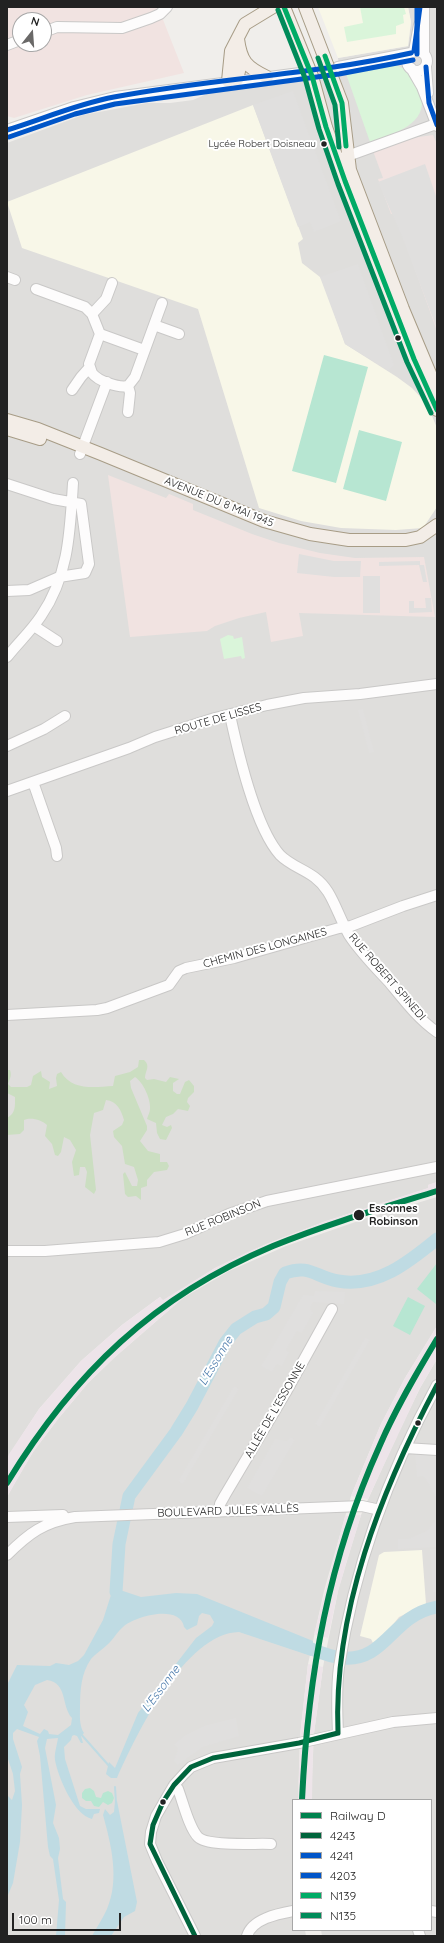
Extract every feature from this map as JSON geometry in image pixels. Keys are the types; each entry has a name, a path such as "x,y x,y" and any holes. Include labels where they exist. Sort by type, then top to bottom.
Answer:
{"main road":[{"path":"305,7 342,103 342,158 414,359 437,410"},
{"path":"232,81 229,58 248,22 268,10 286,12 312,76 326,127 350,170 401,304 437,390"},
{"path":"238,39 242,58 250,68 267,77"},
{"path":"232,81 242,58"},
{"name":"AVENUE DU 8 MAI 1945","path":"7,420 38,430 262,527 310,542 349,548 409,547 422,545 437,536"},
{"name":"AVENUE DU 8 MAI 1945","path":"7,429 82,450 264,521 310,534 349,540 406,540 420,537 437,525"}],"street":[{"path":"52,29 57,27 122,28 160,14 167,7"},
{"path":"417,52 420,7"},
{"path":"342,158 437,125 420,82 410,67 407,59 417,52 424,7"},
{"path":"338,67 417,52 427,60 426,67 429,104"},
{"path":"386,58 417,71 426,67"},
{"path":"7,130 95,102 232,81 300,73"},
{"path":"92,314 106,299 112,284"},
{"path":"36,289 82,305 92,314 100,334 90,361 89,368 80,377 72,390"},
{"path":"128,386 135,377 162,303"},
{"path":"154,325 179,334"},
{"path":"100,334 144,350"},
{"path":"89,368 94,376 116,385 128,386"},
{"path":"82,450 108,382"},
{"path":"128,386 130,392 128,412"},
{"path":"7,657 34,626 48,604 60,577 69,545 73,483"},
{"path":"7,484 53,499 81,504 89,568 85,573 60,577 30,590 7,591"},
{"path":"34,626 57,641"},
{"name":"ROUTE DE LISSES","path":"7,791 129,748 155,737 230,715 297,699 360,694 437,684"},
{"name":"RUE ROBERT SPINEDI","path":"230,715 243,768 259,814 274,847 284,858 306,870 321,882 328,892 345,927 356,945 408,1005 437,1032"},
{"path":"7,746 44,729 65,716"},
{"path":"33,782 58,856"},
{"name":"CHEMIN DES LONGAINES","path":"7,1015 97,1010 108,1008 169,986 180,971 186,968 234,958 351,926 437,895"},
{"name":"RUE ROBINSON","path":"7,1251 45,1251 159,1242 185,1234 223,1216 267,1201 437,1167"},
{"name":"ALLÉE DE L'ESSONNE","path":"219,1511 220,1504 225,1495 286,1392 332,1309"},
{"path":"338,1733 337,1704 339,1666 363,1561 380,1510 405,1448 437,1385"},
{"path":"405,1448 437,1450"},
{"name":"BOULEVARD JULES VALLÈS","path":"7,1555 25,1537 44,1525 59,1520 76,1517 362,1506 380,1510"},
{"name":"BOULEVARD JULES VALLÈS","path":"7,1517 60,1515 76,1517"},
{"path":"37,1516 44,1525"},
{"path":"195,1936 150,1844 153,1825 163,1802 174,1785 191,1767 213,1758 299,1743 401,1720 437,1718"},
{"path":"174,1785 178,1789 194,1831 202,1840 215,1843 271,1844"},
{"path":"247,1936 252,1927 261,1921 292,1911"}],"shaded area":[{"path":"7,7 158,7 184,73 87,95 14,118 7,116"},
{"path":"318,7 408,7 411,22 408,46 338,58"},
{"path":"408,7 437,7 437,1182 428,1185 429,1188 326,1221 266,1244 215,1268 163,1301 160,1297 122,1325 81,1361 39,1409 7,1459 7,143 83,115 147,103 170,103 193,100 209,93 340,74 338,58 408,46 411,22"},
{"path":"293,91 341,221 314,232 310,222 298,227 253,105"},
{"name":"Lycée Robert Doisneau","path":"253,105 303,239 298,243 302,263 320,277 324,284 345,344 412,388 427,404 437,428 437,507 423,528 396,530 341,528 301,521 259,508 198,309 22,248 7,202"},
{"path":"433,135 437,144 437,331 395,214 391,214 378,179 383,178 373,151 412,138"},
{"path":"425,164 437,199 437,329 403,239 378,182"},
{"path":"358,264 394,365 389,371 345,344 320,277"},
{"path":"108,475 166,498 169,494 193,504 193,510 252,534 279,543 320,553 355,558 424,557 435,617 299,613 303,636 271,642 266,612 239,618 215,626 207,631 130,637"},
{"path":"299,554 334,561 361,561 360,577 334,577 297,573"},
{"path":"420,561 420,565 424,565 427,582 423,582 419,565 379,566 379,562"},
{"path":"363,576 380,576 380,613 363,613"},
{"path":"425,598 431,598 432,612 409,613 409,601 414,601 414,608 426,608"},
{"path":"363,709 374,752 369,753 358,710"},
{"path":"437,1182 437,1193 330,1227 271,1248 228,1269 181,1296 183,1298 115,1357 88,1383 33,1452 7,1497 7,1459 39,1409 81,1361 122,1325 160,1297 163,1300 215,1268 250,1251 326,1221 428,1188 428,1185"},
{"path":"437,1197 437,1326 405,1378 381,1424 351,1496 324,1591 308,1664 300,1736 298,1799 292,1799 292,1931 305,1931 306,1936 7,1936 7,1497 33,1452 88,1383 115,1357 183,1298 229,1271 286,1246 364,1219"},
{"path":"315,1291 345,1292 344,1304 313,1302 310,1308 313,1313 302,1333 297,1331 286,1350 289,1352 282,1366 277,1364 272,1372 261,1366 303,1295 314,1296"},
{"path":"437,1326 437,1359 420,1388 368,1499 351,1496 381,1424 405,1378"},
{"path":"365,1338 370,1340 320,1427 315,1424"},
{"path":"437,1359 437,1936 322,1936 321,1931 432,1931 432,1799 312,1799 314,1733 323,1667 338,1591 361,1515 420,1388"},
{"path":"234,1386 239,1389 183,1484 178,1481"},
{"path":"290,1437 295,1440 262,1496 247,1488 275,1439 287,1441"},
{"path":"437,1451 437,1496 435,1496 423,1476 417,1477 415,1452"},
{"path":"361,1515 338,1591 328,1638 314,1634 345,1516"},
{"path":"437,1517 437,1547 398,1549 398,1539 408,1539 427,1531"},
{"path":"430,1549 437,1549 437,1592 433,1592"},
{"path":"422,1550 426,1604 399,1617 383,1637 374,1645 371,1639 360,1636 379,1555 384,1552"},
{"path":"308,1664 323,1667 314,1733 300,1736"},
{"path":"236,1718 239,1736 203,1747 178,1765 174,1761 178,1748 174,1744 184,1736 204,1726"},
{"path":"313,1746 312,1799 298,1799 300,1748"}],"green space":[{"path":"360,7 404,7 406,14 403,15 404,23 396,26 396,34 347,42 344,27 363,23"},
{"path":"389,61 410,72 422,100 421,109 417,117 404,128 370,142 344,68"},
{"path":"324,355 368,367 336,483 292,471"},
{"path":"359,430 402,442 386,501 343,489"},
{"path":"228,635 233,636 234,639 242,637 245,658 242,659 241,656 224,659 220,639"},
{"path":"139,1060 144,1060 147,1064 145,1078 147,1080 154,1079 166,1082 170,1077 179,1079 173,1083 173,1091 177,1094 180,1094 185,1082 189,1080 194,1086 194,1092 188,1098 187,1102 190,1106 188,1111 178,1109 173,1114 166,1117 162,1125 167,1127 171,1125 172,1128 166,1140 160,1139 157,1133 156,1123 147,1119 150,1111 150,1105 144,1087 135,1077 130,1081 131,1088 147,1126 147,1130 140,1141 148,1151 160,1154 160,1162 167,1162 169,1166 167,1170 154,1172 147,1180 147,1186 141,1188 141,1200 136,1196 128,1197 125,1194 123,1174 125,1172 132,1186 137,1186 138,1180 134,1167 125,1164 122,1146 114,1137 113,1131 122,1125 124,1120 120,1110 113,1102 106,1100 103,1110 94,1113 90,1135 96,1190 94,1194 85,1187 87,1172 85,1167 80,1167 79,1175 74,1176 72,1162 76,1150 70,1140 64,1137 61,1152 58,1156 55,1155 52,1144 45,1136 47,1125 33,1119 24,1120 24,1130 20,1134 7,1135 7,1118 12,1114 15,1103 15,1097 7,1093 8,1070 10,1070 11,1074 8,1084 11,1087 27,1087 31,1085 33,1076 41,1071 42,1077 50,1082 49,1089 57,1086 57,1074 61,1072 66,1078 77,1085 91,1087 113,1086 115,1076 130,1072 138,1067"},
{"path":"437,1263 437,1303 436,1304 417,1289"},
{"path":"408,1297 425,1306 410,1335 393,1326"},
{"path":"90,1788 94,1791 96,1797 101,1798 103,1793 108,1791 112,1793 114,1798 112,1803 108,1805 103,1802 99,1807 94,1806 91,1801 86,1801 82,1798 82,1793 85,1789"}],"water":[{"path":"117,1576 120,1590 141,1597 176,1593 197,1594 313,1641 311,1656 239,1632 219,1637 200,1649 182,1667 165,1689 136,1737 117,1778 111,1778 106,1774 109,1762 115,1768 138,1713 196,1638 212,1626 214,1622 210,1615 202,1613 199,1616 197,1625 187,1630 181,1620 174,1616 156,1614 137,1619 123,1627 109,1643 94,1655 85,1670 80,1701 80,1717 82,1730 84,1733 81,1736 83,1743 81,1743 77,1736 74,1735 64,1747 65,1759 80,1806 86,1809 100,1809 99,1813 94,1814 92,1819 85,1816 73,1803 63,1785 55,1760 58,1738 47,1739 45,1748 56,1805 53,1823 59,1838 60,1849 58,1858 63,1899 66,1902 65,1936 56,1936 59,1900 53,1859 50,1856 48,1847 40,1756 37,1741 39,1737 17,1729 13,1733 13,1739 22,1767 20,1774 22,1805 20,1842 13,1883 8,1895 7,1936 7,1795 12,1800 15,1791 13,1774 7,1756 7,1685 17,1665 50,1666 56,1663 69,1665 78,1661 84,1655 103,1620","holes":["47,1680 54,1682 61,1690 66,1707 72,1718 71,1725 58,1735 49,1734 48,1731 44,1729 40,1734 23,1726 28,1712 24,1705 35,1685"]},
{"path":"115,1801 117,1801 137,1902 135,1911 124,1917 111,1936 92,1936 107,1909 111,1898 114,1874 113,1862 103,1815 105,1809 110,1815 114,1812"}],"waterway":[{"name":"L'Essonne","path":"116,1592 119,1544 129,1496 176,1432 192,1406 225,1343 236,1329 255,1317 266,1314 274,1307 280,1282 285,1273 301,1270 312,1272 338,1281 366,1281 379,1277 404,1264 437,1239"},
{"name":"L'Essonne","path":"296,1643 325,1654 343,1658 354,1658 364,1655 380,1646 401,1625 412,1617 437,1607"},
{"path":"80,1733 110,1767"},
{"name":"L'Essonne","path":"115,1787 116,1803"}],"tunnel":[{"path":"304,72 336,67"}],"rail line":[{"name":"D","path":"7,1483 33,1443 60,1407 89,1373 120,1342 154,1314 191,1289 230,1266 273,1246 334,1223 437,1191"},
{"name":"D","path":"302,1799 309,1708 324,1619 334,1575 362,1488 386,1431 437,1339"}],"transit line":[{"name":"N139","path":"284,7 312,76 326,127 345,181 414,359 437,410"},
{"name":"4203","path":"417,7 417,54"},
{"name":"4241","path":"414,51 420,7"},
{"name":"N135","path":"278,10 305,78 319,129 338,184 407,362 431,413"},
{"name":"4241","path":"7,130 73,108 114,97 188,85 300,72 411,53"},
{"name":"N139","path":"325,56 342,103 346,146"},
{"name":"N135","path":"318,58 335,105 339,147"},
{"name":"4203","path":"9,137 75,114 115,104 339,74 413,60"},
{"name":"4241","path":"426,67 429,103 437,125"},
{"name":"4243","path":"338,1733 339,1687 343,1642 352,1597 365,1553 397,1467 416,1425 437,1385"},
{"name":"4243","path":"195,1936 150,1844 153,1825 163,1802 174,1785 191,1767 213,1758 299,1743 338,1733"}],"place":[{"name":"Lycée Robert Doisneau","path":"324,144"},
{"name":"Essonnes Robinson","path":"359,1215"}]}
